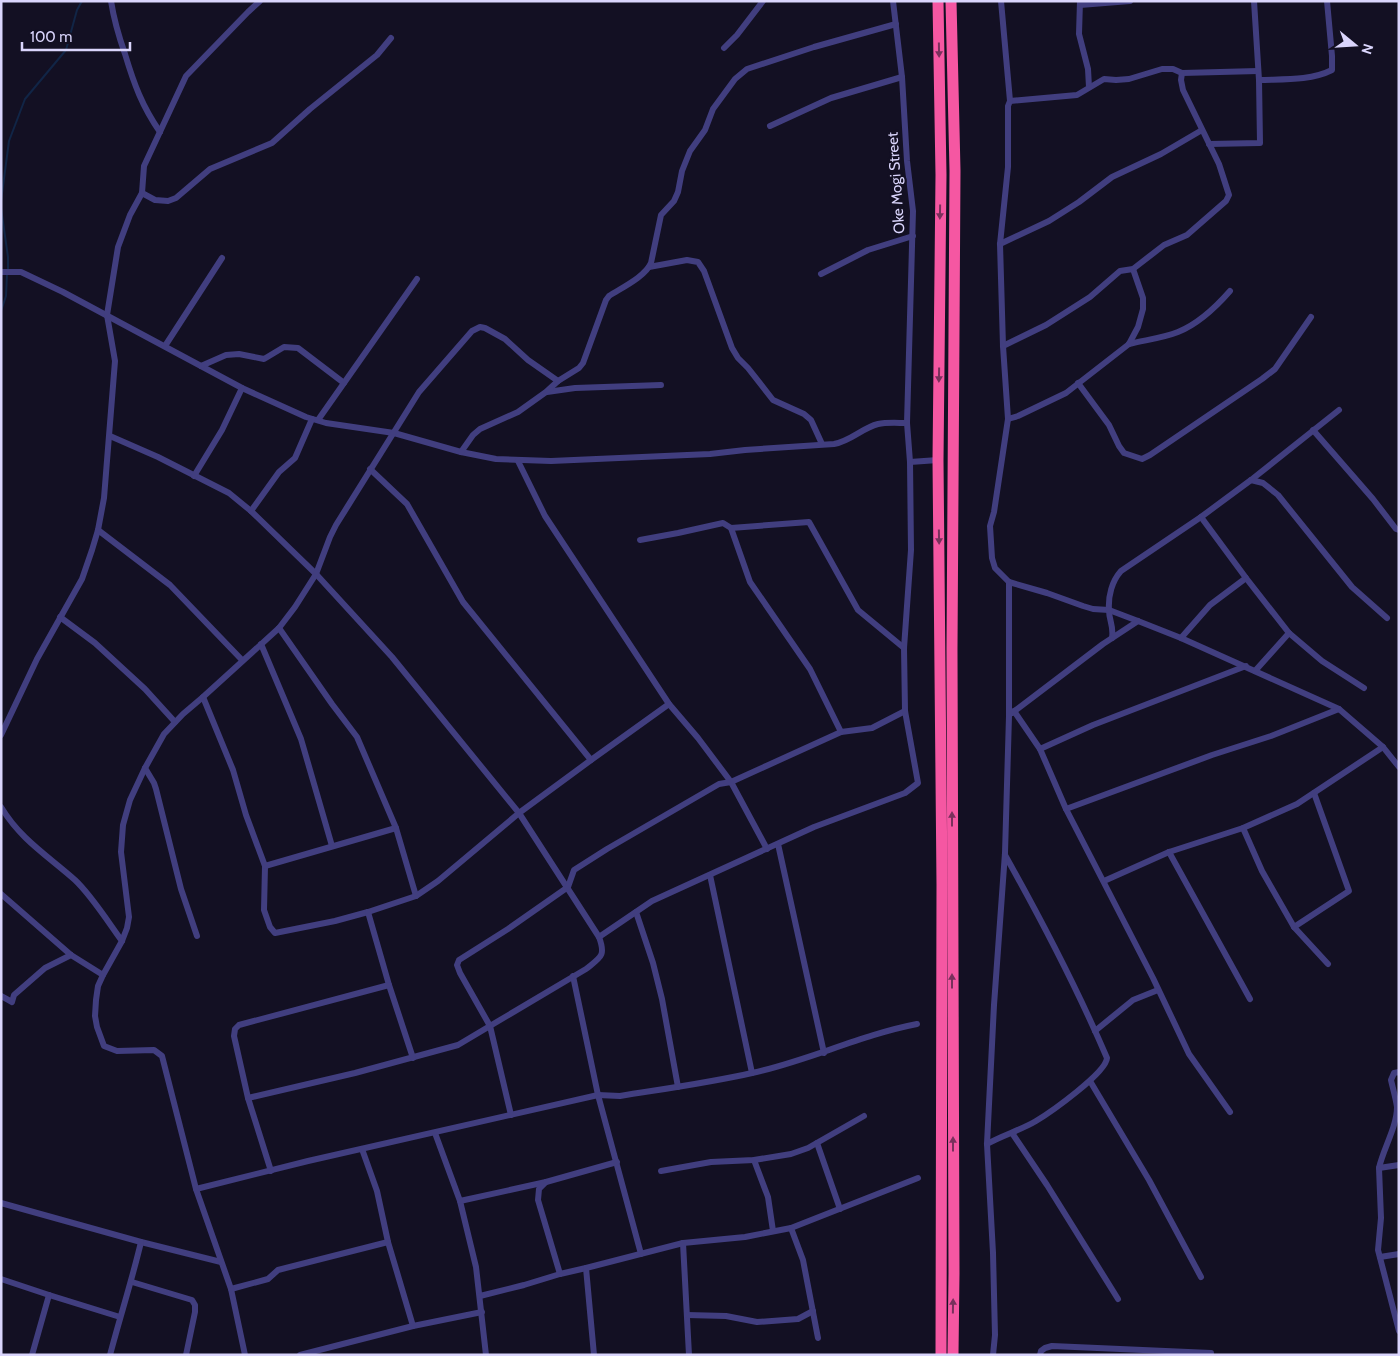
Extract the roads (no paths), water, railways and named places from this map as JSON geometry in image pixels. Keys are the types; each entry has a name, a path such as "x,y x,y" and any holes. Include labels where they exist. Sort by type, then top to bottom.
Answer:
{"highway":[{"path":"938,1 941,176 938,460 942,874 941,1355"},
{"path":"951,1 955,171 952,639 953,1355"}],"street":[{"path":"111,1 114,20 136,88 148,114 160,132"},
{"path":"1,735 37,658 82,580 98,530 104,498 116,361 107,315 118,246 130,215 142,193 144,166 186,76 260,1"},
{"path":"724,48 737,35 763,1"},
{"name":"Oke Mogi Street","path":"778,844 814,827 905,793 918,783 905,711 904,648 911,550 910,462 907,423 913,211 907,161 902,77 893,1"},
{"path":"1001,1 1010,101 1008,106 1008,167 1000,244 1003,346 1008,418 994,512 990,526 992,558 995,568 1010,582 1093,609 1109,610 1138,621 1246,666 1339,708 1383,747 1399,767"},
{"path":"1089,87 1088,69 1078,34 1080,3 1130,1"},
{"path":"1210,144 1241,145 1260,143 1259,80 1254,1"},
{"path":"1259,80 1311,77 1322,75 1332,70 1327,1"},
{"path":"461,452 473,435 480,429 511,416 579,368 606,300 609,296 643,274 649,267 661,214 674,201 678,192 682,171 690,151 704,130 714,109 735,78 747,69 814,47 896,24"},
{"path":"142,193 155,200 168,201 176,198 210,169 272,143 324,97 378,55 391,38"},
{"path":"1010,101 1077,95 1104,79 1129,79 1162,69 1173,69 1182,73 1258,71"},
{"path":"1003,346 1046,325 1090,298 1120,271 1134,270 1164,245 1187,235 1226,201 1229,195 1219,164 1183,90 1182,73"},
{"path":"770,126 831,98 902,77"},
{"path":"1000,244 1049,221 1080,202 1112,176 1161,154 1202,130"},
{"path":"821,274 868,250 913,236"},
{"path":"165,346 222,258"},
{"path":"649,267 687,260 698,262 704,271 732,348 738,358 773,400 804,414 811,420 822,444"},
{"path":"1129,344 1138,327 1143,309 1143,298 1134,270"},
{"path":"1,272 21,272 107,315 242,388 315,420 394,433 496,460 551,461 710,454 834,444 843,442 878,424 907,423"},
{"path":"251,510 279,472 295,458 315,420 344,383 417,279"},
{"path":"1008,418 1018,416 1066,393 1129,344 1177,332 1191,325 1221,302 1230,292"},
{"path":"1078,383 1109,425 1118,446 1124,453 1142,459 1275,369 1311,317"},
{"path":"245,1355 231,1289 196,1189 162,1056 154,1050 117,1051 104,1046 97,1027 95,1016 98,986 122,941 129,916 121,852 123,824 130,800 164,734 183,714 279,628 316,574 330,537 418,392 472,331 480,327 485,328 505,339 528,360 558,381"},
{"path":"201,366 226,355 240,354 264,358 284,346 298,348 344,383"},
{"path":"546,392 575,388 661,385"},
{"path":"194,476 222,430 242,388"},
{"path":"1112,638 1113,630 1109,610 1112,586 1115,578 1121,571 1252,480 1339,410"},
{"path":"1313,430 1396,529 1399,530"},
{"path":"110,436 158,457 229,493 251,510 316,574 392,657 519,813 568,887 599,937 603,948 601,957 573,976 458,1045 355,1073 248,1098"},
{"path":"910,462 938,460"},
{"path":"518,461 545,516 669,704 698,738 731,782 767,849"},
{"path":"370,469 407,504 464,602 591,760"},
{"path":"1252,480 1263,483 1278,495 1352,587 1387,618"},
{"path":"1201,517 1289,633 1322,661 1364,688"},
{"path":"640,540 723,523 731,528 809,522 858,610 904,648"},
{"path":"731,528 750,582 810,669 841,732"},
{"path":"98,530 170,586 242,660"},
{"path":"1180,638 1210,605 1246,578"},
{"path":"993,1355 993,1254 987,1144 1012,713 1010,582"},
{"path":"60,617 101,648 145,689 175,722"},
{"path":"1012,713 1112,638 1138,621"},
{"path":"279,628 357,737 396,828 416,896"},
{"path":"1255,671 1289,633"},
{"path":"261,644 301,739 332,846"},
{"path":"1040,749 1093,725 1246,666"},
{"path":"203,697 233,770 246,815 265,866 264,910 270,927 276,933 336,921 416,896 438,881 519,813 669,704"},
{"path":"1066,809 1212,755 1271,736 1339,708"},
{"path":"511,1115 490,1026 460,973 457,965 459,960 508,929 568,887 574,870 719,784 731,782 841,732 872,728 905,711"},
{"path":"1012,713 1040,749 1066,809 1104,881 1189,1054 1230,1112"},
{"path":"1104,881 1169,852 1242,828 1297,804 1383,747"},
{"path":"145,768 156,789 181,889 197,936"},
{"path":"1294,928 1348,891 1314,793"},
{"path":"1,807 27,840 82,888 122,941"},
{"path":"265,866 396,828"},
{"path":"1242,828 1262,871 1294,928 1328,964"},
{"path":"599,937 652,902 778,844 824,1053"},
{"path":"1169,852 1250,999"},
{"path":"987,1144 1037,1120 1090,1080 1107,1062 1095,1031 1005,853"},
{"path":"710,875 752,1073"},
{"path":"1,894 71,955 103,975"},
{"path":"368,912 413,1058"},
{"path":"636,912 653,963 662,999 678,1086"},
{"path":"1,996 12,1002 14,995 45,968 71,955"},
{"path":"573,976 598,1095 641,1254"},
{"path":"271,1171 248,1098 234,1036 235,1029 239,1025 389,985"},
{"path":"1095,1031 1133,1000 1158,990"},
{"path":"196,1189 598,1095 620,1096 752,1073 824,1053 888,1030 917,1024"},
{"path":"1399,1072 1394,1073 1391,1080 1397,1106 1396,1114 1379,1168 1381,1218 1378,1250 1399,1330"},
{"path":"1090,1080 1149,1180 1200,1277"},
{"path":"661,1171 711,1162 754,1160 792,1154 808,1148 864,1116"},
{"path":"435,1133 460,1201 476,1267 486,1355"},
{"path":"1012,1133 1047,1185 1118,1299"},
{"path":"817,1143 840,1209"},
{"path":"362,1149 377,1191 388,1242 412,1326"},
{"path":"754,1160 768,1197 773,1232"},
{"path":"460,1201 546,1182 617,1162"},
{"path":"1379,1168 1399,1165"},
{"path":"480,1296 683,1243 745,1237 790,1228 918,1178"},
{"path":"546,1182 540,1189 538,1200 560,1274"},
{"path":"1,1203 221,1262"},
{"path":"790,1228 803,1260 818,1338"},
{"path":"110,1355 142,1242"},
{"path":"231,1289 268,1279 278,1270 388,1242"},
{"path":"683,1243 689,1355"},
{"path":"1380,1257 1399,1254"},
{"path":"586,1268 594,1355"},
{"path":"1,1279 120,1317"},
{"path":"132,1282 192,1300 195,1305 195,1312 186,1355"},
{"path":"32,1355 49,1295"},
{"path":"687,1315 726,1316 757,1322 798,1319 813,1311"},
{"path":"300,1355 318,1352 412,1326 482,1312"},
{"path":"1040,1355 1041,1351 1045,1348 1052,1346 1124,1352 1211,1353"}],"waterway":[{"path":"1,201 9,141 25,99 66,50 77,10 82,1"},
{"path":"1,208 8,269"},
{"path":"1,311 6,296 7,274"}]}
